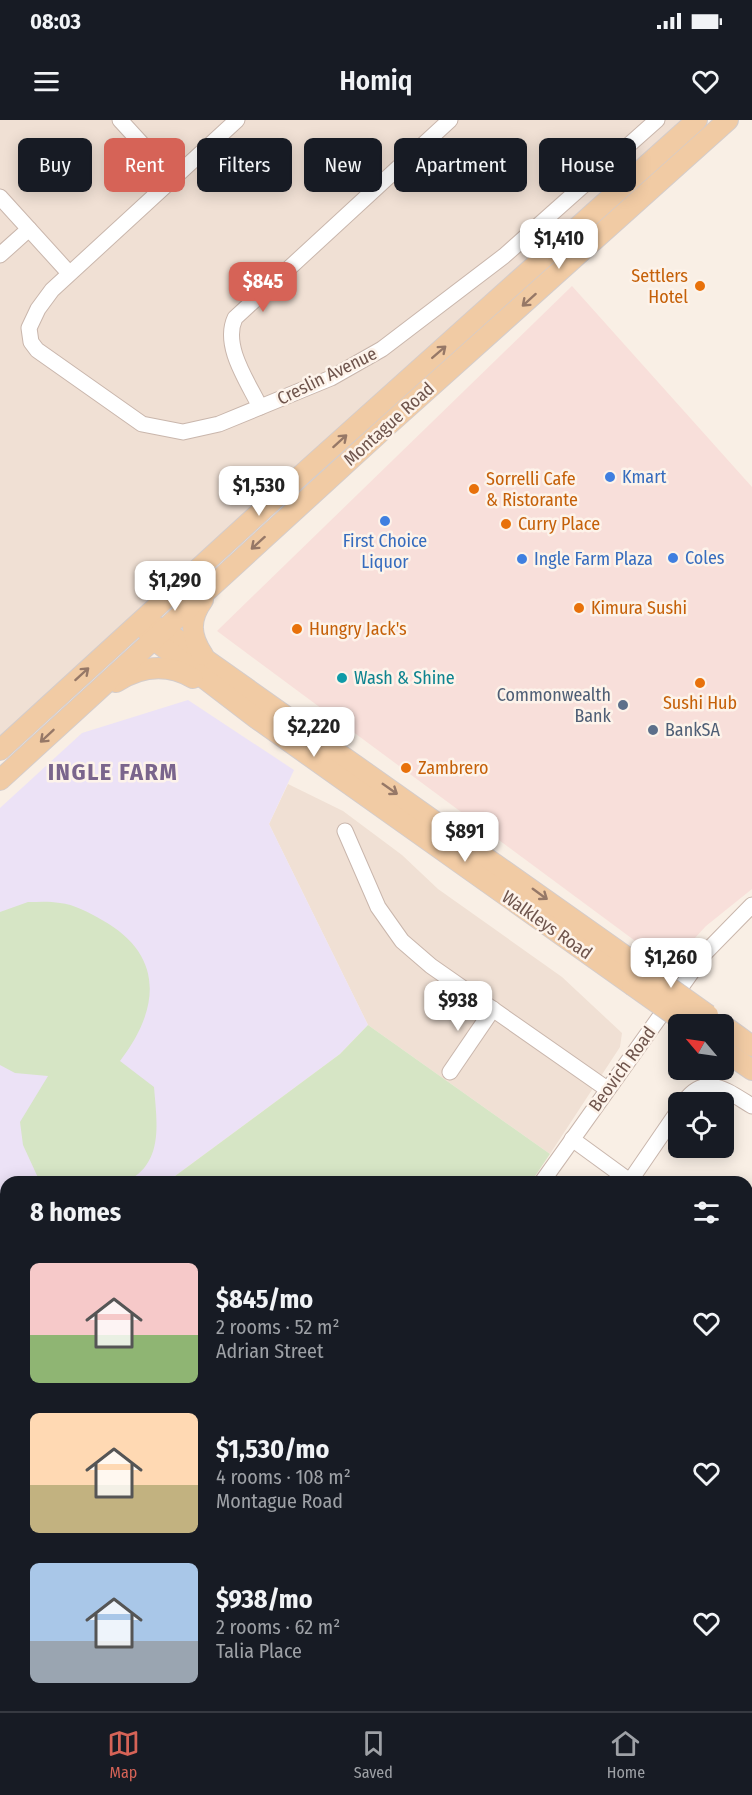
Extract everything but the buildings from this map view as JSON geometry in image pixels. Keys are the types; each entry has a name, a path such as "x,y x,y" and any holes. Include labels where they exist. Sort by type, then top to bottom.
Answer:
{"main road":[{"name":"Montague Road","path":"0,750 697,120"},
{"name":"Montague Road","path":"0,780 158,634 728,120"},
{"path":"205,658 193,638 193,617 224,575"},
{"name":"Walkleys Road","path":"141,621 222,692 637,977 705,1014"},
{"name":"Walkleys Road","path":"158,634 205,658 637,977 676,1014"},
{"path":"90,697 127,675 155,668 181,672 222,692"},
{"name":"Walkleys Road","path":"734,1033 752,1046"},
{"path":"734,1058 752,1070"}],"street":[{"path":"120,120 136,138"},
{"name":"Creslin Avenue","path":"185,167 237,120"},
{"name":"Creslin Avenue","path":"158,192 69,273 38,309 30,323 29,337 37,350 142,424 175,432 198,430 331,378 382,349 504,256 657,120"},
{"path":"260,407 232,347 230,330 235,318 440,123"},
{"path":"0,197 69,273"},
{"path":"0,255 30,229"},
{"path":"345,831 378,907 398,937 431,966 608,1089"},
{"name":"Beovich Road","path":"546,1176 706,952 752,905"},
{"path":"450,1072 493,1009"},
{"path":"693,1092 710,1086 723,1088 729,1092"},
{"path":"734,1095 752,1106"},
{"path":"633,1176 668,1126"},
{"path":"572,1139 623,1176"}],"shaded area":[{"path":"0,120 697,120 636,175 636,138 539,138 539,192 617,192 0,750"},
{"name":"Ingle Farm Plaza","path":"572,286 752,487 752,889 706,926 669,966 217,631"},
{"path":"188,700 294,770 269,824 368,1025 340,1054 175,1176 0,1176 0,808 82,733"},
{"path":"288,784 343,811 402,855 438,889 562,977 622,1033 620,1047 550,1154 368,1025 269,824"}],"green space":[{"path":"28,902 48,902 76,907 123,934 137,949 146,966 150,984 143,1022 120,1061 154,1087 155,1141 147,1164 135,1176 37,1176 23,1145 20,1122 48,1076 15,1073 0,1065 0,912"},
{"path":"368,1025 550,1154 535,1176 175,1176 340,1054"}],"place":[{"name":"Settlers Hotel","path":"700,286"},
{"name":"Kmart","path":"610,477"},
{"name":"Sorrelli Cafe & Ristorante","path":"474,489"},
{"name":"First Choice Liquor","path":"385,521"},
{"name":"Curry Place","path":"506,524"},
{"name":"Coles","path":"673,558"},
{"name":"Ingle Farm Plaza","path":"522,559"},
{"name":"Kimura Sushi","path":"579,608"},
{"name":"Hungry Jack's","path":"297,629"},
{"name":"Wash & Shine","path":"342,678"},
{"name":"Sushi Hub","path":"700,683"},
{"name":"Commonwealth Bank","path":"623,705"},
{"name":"BankSA","path":"653,730"},
{"name":"Zambrero","path":"406,768"}],"district":[{"name":"INGLE FARM","path":"113,772"}]}
